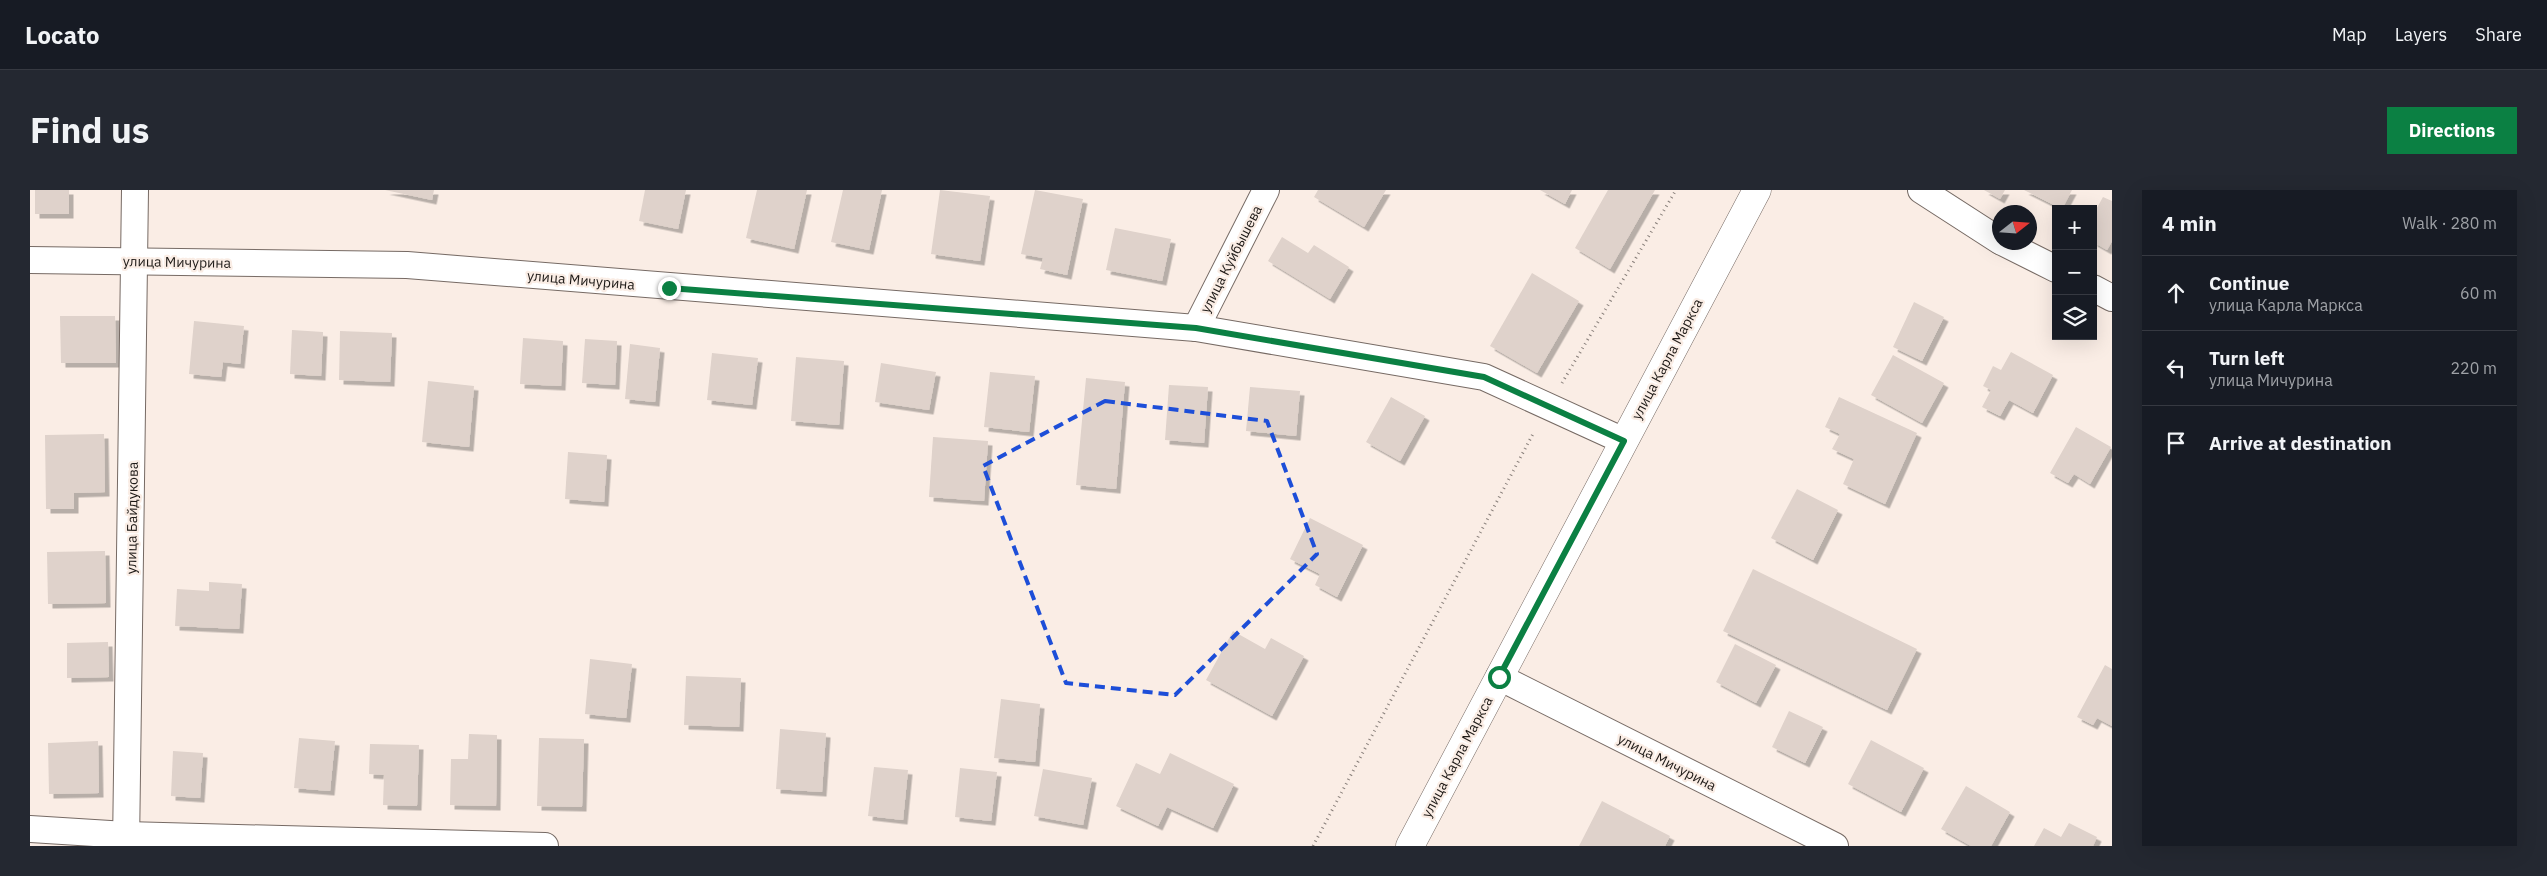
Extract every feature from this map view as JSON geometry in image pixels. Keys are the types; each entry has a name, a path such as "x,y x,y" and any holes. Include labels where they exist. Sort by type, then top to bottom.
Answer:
{"main road":[{"name":"улица Карла Маркса","path":"1410,846 1756,190"}],"street":[{"name":"улица Байдукова","path":"126,840 136,262 135,190"},
{"name":"улица Куйбышева","path":"1196,328 1266,190"},
{"path":"1920,190 1992,236"},
{"path":"2017,250 2052,268"},
{"name":"улица Мичурина","path":"30,260 407,266 1196,328 1484,377 1624,441"},
{"path":"2097,290 2112,298"},
{"name":"улица Мичурина","path":"1499,677 1835,846"},
{"path":"30,829 126,840 544,846"}],"path":[{"path":"1313,846 1548,406 1676,190"}],"highlighted area":[{"path":"1105,401 1267,421 1317,554 1175,695 1066,683 983,466"}],"building":[{"path":"35,190 69,190 69,214 35,214"},
{"path":"385,190 434,190 432,200"},
{"path":"645,190 686,190 678,229 639,221"},
{"path":"757,190 807,190 794,249 746,238"},
{"path":"843,190 882,190 869,250 831,242"},
{"path":"940,190 990,196 980,261 931,254"},
{"path":"1035,190 1083,199 1067,275 1040,269 1043,258 1021,254"},
{"path":"1318,190 1386,190 1364,227 1314,197"},
{"path":"1540,190 1572,190 1565,204"},
{"path":"1608,190 1655,190 1610,269 1575,248"},
{"path":"1984,190 2005,190 2000,199"},
{"path":"2024,190 2072,190 2064,205 2054,205"},
{"path":"2103,197 2112,201 2112,241 2107,250 2097,244 2097,208"},
{"path":"1115,228 1171,239 1162,281 1106,270"},
{"path":"1282,237 1308,253 1314,245 1349,267 1330,299 1268,261"},
{"path":"1532,273 1579,301 1537,373 1490,346"},
{"path":"1914,302 1944,317 1922,361 1893,347"},
{"path":"60,316 115,316 116,363 61,363"},
{"path":"194,321 244,326 240,364 223,362 221,377 189,374"},
{"path":"292,330 323,332 321,376 290,374"},
{"path":"340,331 392,333 390,382 339,380"},
{"path":"523,338 563,341 561,386 520,384"},
{"path":"585,339 617,341 615,385 582,383"},
{"path":"630,344 660,348 655,402 625,399"},
{"path":"2011,352 2053,375 2033,413 2009,400 2000,416 1982,407 1991,390 1983,386 1993,366 2001,370"},
{"path":"712,353 758,358 752,405 707,400"},
{"path":"1893,355 1944,383 1922,423 1871,395"},
{"path":"796,357 844,361 839,425 791,421"},
{"path":"881,363 936,372 929,410 875,402"},
{"path":"990,372 1035,376 1029,432 984,427"},
{"path":"1086,378 1125,382 1116,489 1076,485"},
{"path":"428,381 474,386 469,447 422,442"},
{"path":"1169,385 1208,387 1204,443 1165,440"},
{"path":"1250,387 1300,391 1296,436 1246,431"},
{"path":"1391,397 1425,416 1400,461 1366,442"},
{"path":"1839,397 1917,433 1885,504 1843,484 1854,459 1832,449 1840,434 1825,427"},
{"path":"2076,427 2111,447 2090,484 2074,474 2068,483 2050,473"},
{"path":"104,434 105,492 74,493 74,509 46,509 45,435"},
{"path":"933,437 988,441 984,501 929,497"},
{"path":"568,452 607,455 604,502 565,499"},
{"path":"1797,489 1838,510 1813,560 1771,538"},
{"path":"1310,518 1363,545 1337,597 1315,585 1320,574 1290,559"},
{"path":"105,551 106,603 48,604 47,552"},
{"path":"1753,569 1917,649 1887,710 1723,631"},
{"path":"209,582 242,584 239,629 175,626 177,589 209,591"},
{"path":"1233,631 1265,649 1271,638 1304,656 1272,716 1206,680"},
{"path":"108,642 109,677 67,678 67,643"},
{"path":"1735,644 1776,665 1756,703 1716,682"},
{"path":"590,659 632,664 626,718 585,714"},
{"path":"2105,665 2112,669 2112,726 2097,718 2093,725 2077,717"},
{"path":"686,676 741,678 739,727 684,725"},
{"path":"1001,699 1040,704 1035,762 994,758"},
{"path":"1789,711 1823,727 1805,763 1772,747"},
{"path":"780,729 826,733 822,792 776,789"},
{"path":"469,734 497,735 496,806 450,805 451,759 468,759"},
{"path":"299,738 335,741 330,791 294,788"},
{"path":"539,738 584,739 582,807 537,806"},
{"path":"1871,740 1924,768 1901,812 1848,784"},
{"path":"98,741 99,793 49,794 48,743"},
{"path":"370,744 419,745 417,806 383,805 384,775 369,774"},
{"path":"173,751 203,753 200,798 171,796"},
{"path":"1170,753 1234,784 1213,828 1167,807 1158,826 1116,806 1136,763 1160,774"},
{"path":"874,767 908,770 903,820 868,816"},
{"path":"960,768 997,772 991,821 955,817"},
{"path":"1043,769 1092,778 1083,825 1034,816"},
{"path":"1966,786 2010,812 1991,846 1971,846 1941,829"},
{"path":"1602,801 1670,836 1665,846 1579,846"},
{"path":"2069,823 2097,837 2093,846 2034,846 2044,828 2061,837"}],"route":[{"path":"669,288 1196,328 1484,377 1624,441 1499,677"}]}
